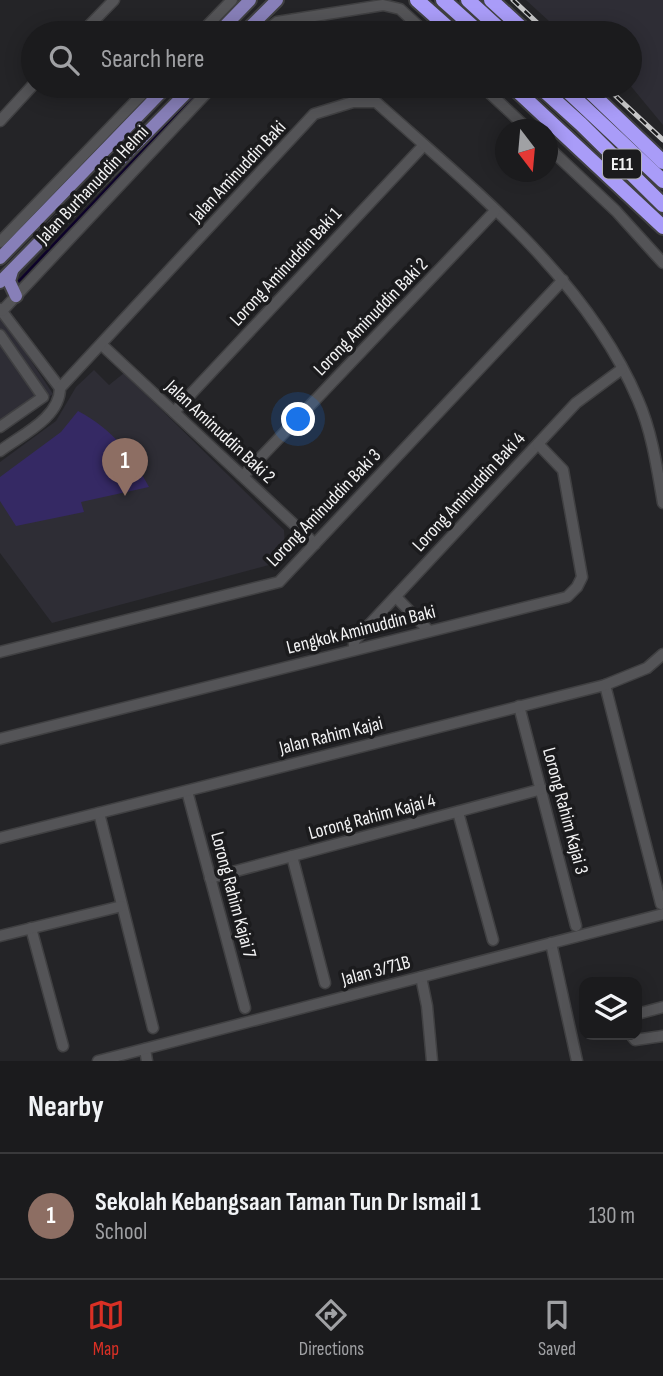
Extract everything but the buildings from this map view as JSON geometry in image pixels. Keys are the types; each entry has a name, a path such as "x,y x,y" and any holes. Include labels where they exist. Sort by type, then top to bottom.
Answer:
{"highway":[{"path":"417,0 441,21"},
{"path":"443,0 467,21"},
{"path":"468,0 491,21"},
{"path":"491,0 514,21"},
{"path":"525,98 663,227"},
{"name":"E11","path":"552,98 663,205"},
{"name":"E11","path":"575,98 663,181"},
{"path":"596,98 663,162"}],"main road":[{"path":"230,21 250,0"},
{"path":"256,21 277,0"},
{"name":"Jalan Burhanuddin Helmi","path":"0,258 155,98"},
{"name":"Jalan Burhanuddin Helmi","path":"0,282 181,98"},
{"path":"12,271 9,281 16,296"}],"street":[{"path":"94,21 114,0"},
{"path":"212,21 232,0"},
{"path":"283,21 383,5 400,9 413,21"},
{"path":"2,115 21,97"},
{"name":"Jalan Burhanuddin Helmi","path":"0,242 138,98"},
{"name":"Jalan Burhanuddin Helmi","path":"1,310 201,98"},
{"path":"495,98 517,119"},
{"name":"Jalan Aminuddin Baki","path":"0,451 49,415 60,397 60,388 314,114 353,102 376,102 495,211 563,280 607,342 638,399 650,434 663,503"},
{"name":"Lorong Aminuddin Baki 1","path":"174,412 424,145"},
{"path":"558,156 624,219 663,263"},
{"name":"Lorong Aminuddin Baki 2","path":"243,476 495,211"},
{"name":"Lorong Aminuddin Baki 3","path":"0,652 279,582 563,280"},
{"path":"1,310 60,388"},
{"path":"0,335 43,397 0,427"},
{"name":"Jalan Aminuddin Baki 2","path":"102,345 315,544"},
{"path":"20,363 33,353"},
{"name":"Lorong Aminuddin Baki 4","path":"354,650 355,640 576,403 622,369"},
{"name":"Lengkok Aminuddin Baki","path":"0,739 567,597 582,577 563,470 538,444"},
{"path":"396,597 429,631"},
{"name":"Jalan Rahim Kajai","path":"0,838 605,685 647,668 663,654"},
{"path":"605,685 662,909"},
{"name":"Lorong Rahim Kajai 3","path":"519,706 576,926"},
{"name":"Lorong Rahim Kajai 4","path":"210,878 542,789"},
{"name":"Lorong Rahim Kajai 7","path":"187,791 245,1008"},
{"path":"458,812 493,940"},
{"path":"99,813 153,1028"},
{"path":"292,856 325,983"},
{"path":"0,936 122,906"},
{"name":"Jalan 3/71B","path":"98,1061 551,943 662,909"},
{"path":"31,928 63,1046"},
{"path":"551,943 576,1061"},
{"path":"421,977 427,1006 432,1061"},
{"path":"642,1013 663,1007"},
{"path":"571,1031 579,1029"},
{"path":"642,1039 663,1036"},
{"path":"145,1049 147,1061"}],"shaded area":[{"path":"526,0 663,0 663,125 641,98 642,21 549,21"},
{"path":"2,317 53,394 0,431 0,318"},
{"path":"94,370 109,385 124,373 284,530 285,548 273,564 52,623 0,553 0,462 56,421 76,387"},
{"path":"78,411 120,443 149,487 81,502 84,512 16,526 0,501 0,477 61,432"}],"waterway":[{"path":"16,284 193,98"}],"railway":[{"path":"513,0 535,21"},
{"path":"618,98 663,140"}],"place":[{"name":"Sekolah Kebangsaan Taman Tun Dr Ismail 1","path":"125,496"}]}
